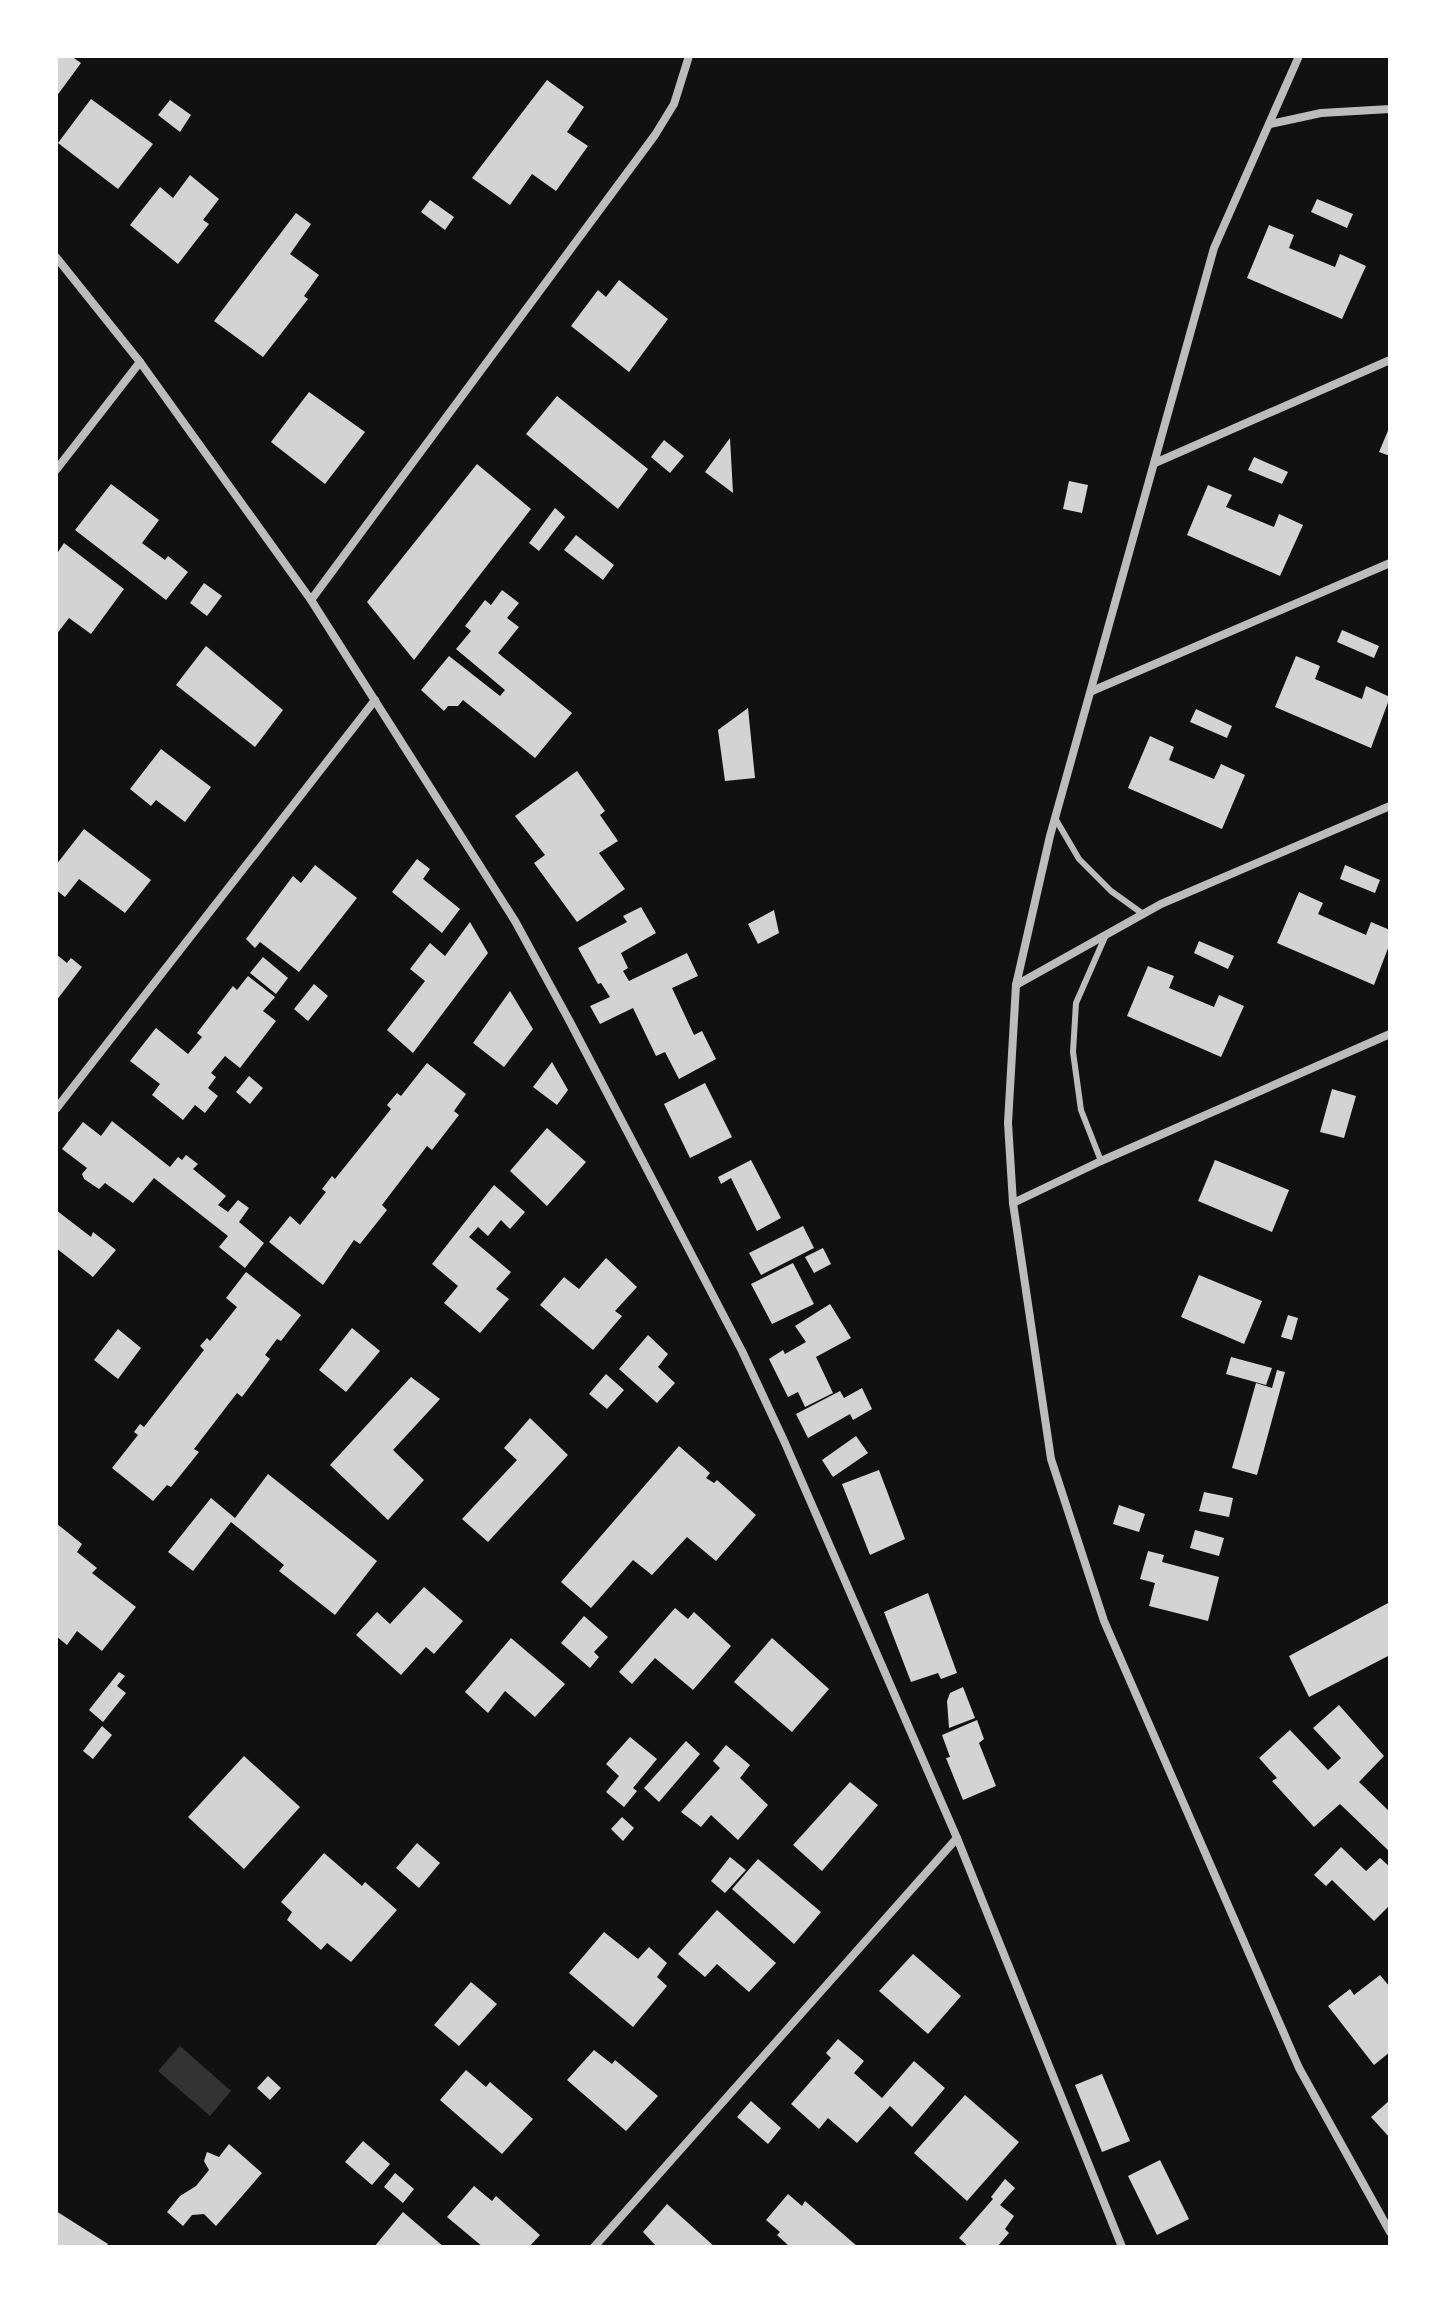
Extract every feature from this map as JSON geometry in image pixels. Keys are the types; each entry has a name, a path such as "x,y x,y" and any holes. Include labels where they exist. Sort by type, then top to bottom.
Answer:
{"street":[{"path":"311,600 655,135 674,104 689,56"},
{"path":"1299,56 1214,248 1055,818 1016,985 1008,1123 1013,1203 1051,1459 1104,1621 1299,2068 1390,2232"},
{"path":"1270,124 1321,113 1390,109"},
{"path":"56,257 140,362 311,600 515,921 569,1020 742,1351 785,1443 957,1838 1122,2247"},
{"path":"1155,463 1390,360"},
{"path":"56,470 140,362"},
{"path":"1092,691 1390,563"},
{"path":"56,1109 375,700"},
{"path":"1016,985 1175,898 1390,806"},
{"path":"1013,1203 1390,1034"},
{"path":"594,2247 957,1838"}],"lane":[{"path":"1055,818 1079,859 1111,891 1143,915"},
{"path":"1101,1161 1081,1110 1073,1052 1076,1003 1105,937"}],"shaded area":[{"path":"180,2046 231,2091 210,2116 158,2071"}],"building":[{"path":"56,56 71,56 81,63 56,97"},
{"path":"547,80 584,107 567,132 588,146 556,191 532,174 510,205 472,178"},
{"path":"91,99 153,144 118,189 58,143"},
{"path":"170,100 191,115 180,132 158,115"},
{"path":"190,175 219,199 203,220 209,224 178,264 130,225 160,187 173,198"},
{"path":"1317,199 1353,214 1347,228 1311,212"},
{"path":"430,200 454,217 445,230 421,212"},
{"path":"296,213 311,224 290,254 319,275 304,296 308,299 263,357 214,321"},
{"path":"1269,225 1294,235 1289,248 1335,267 1340,254 1366,266 1342,319 1247,278"},
{"path":"619,280 668,319 629,372 571,326 598,290 606,297"},
{"path":"309,392 365,432 325,484 271,442"},
{"path":"557,396 648,469 618,509 526,434"},
{"path":"1390,426 1390,456 1379,452"},
{"path":"730,438 733,493 705,472"},
{"path":"664,440 684,456 670,473 651,457"},
{"path":"1254,457 1288,472 1282,484 1248,470"},
{"path":"477,464 531,509 414,660 367,602"},
{"path":"1069,481 1088,485 1082,513 1063,509"},
{"path":"111,484 159,520 142,543 165,560 168,556 188,572 166,600 75,530"},
{"path":"1208,485 1232,495 1226,507 1274,527 1279,514 1303,525 1280,576 1187,535"},
{"path":"555,508 565,517 539,551 529,543"},
{"path":"576,535 614,565 603,580 564,550"},
{"path":"64,543 124,589 91,634 69,618 56,635 56,555"},
{"path":"204,583 222,596 207,616 190,603"},
{"path":"502,590 519,603 507,618 519,627 498,653 572,713 535,758 463,700 458,706 448,706 444,711 421,690 449,656 500,696 505,690 456,649 471,631 465,626 485,600 491,605"},
{"path":"1342,630 1379,646 1374,658 1337,642"},
{"path":"206,646 283,710 255,747 176,685"},
{"path":"1296,656 1320,666 1315,679 1362,699 1366,686 1390,697 1371,748 1275,707"},
{"path":"748,708 755,778 725,781 718,730"},
{"path":"1196,709 1232,726 1227,738 1190,722"},
{"path":"1150,736 1174,747 1169,760 1214,779 1221,764 1245,775 1222,829 1128,788"},
{"path":"161,749 211,787 185,822 156,800 151,806 130,789"},
{"path":"577,771 605,811 600,815 618,841 599,853 625,889 577,922 534,863 545,855 515,816"},
{"path":"84,829 151,880 125,913 79,879 65,897 56,890 56,865"},
{"path":"417,859 430,869 423,879 460,909 442,933 392,892"},
{"path":"315,865 357,898 299,972 260,942 255,948 246,939 293,876 301,883"},
{"path":"1345,865 1380,880 1375,893 1340,879"},
{"path":"1299,892 1323,903 1318,914 1366,935 1371,922 1390,930 1390,943 1374,985 1277,943"},
{"path":"641,907 656,933 621,953 628,968 623,971 629,981 687,953 698,976 672,988 694,1035 702,1031 716,1059 679,1079 665,1052 656,1056 633,1008 600,1024 590,1006 610,997 601,983 598,984 578,948 627,922 623,916"},
{"path":"774,910 779,933 758,944 748,924"},
{"path":"470,922 488,953 413,1053 387,1030 425,981 410,969 430,943 445,956"},
{"path":"1199,941 1234,956 1228,969 1194,953"},
{"path":"56,954 67,963 71,958 82,967 56,1001"},
{"path":"263,957 288,978 276,994 250,973"},
{"path":"1148,966 1174,976 1169,988 1214,1007 1219,995 1244,1006 1221,1057 1127,1016"},
{"path":"248,976 275,997 263,1011 276,1021 240,1068 225,1056 211,1073 216,1077 208,1088 218,1096 205,1113 195,1105 183,1120 152,1095 160,1084 130,1061 156,1028 188,1054 202,1037 197,1033 233,986 237,990"},
{"path":"314,984 328,996 308,1021 294,1009"},
{"path":"510,991 533,1029 504,1067 473,1043"},
{"path":"552,1062 568,1090 557,1105 533,1087"},
{"path":"427,1063 466,1094 454,1111 459,1115 432,1150 427,1146 382,1205 387,1210 360,1244 354,1240 323,1285 269,1242 290,1216 300,1225 326,1192 322,1189 332,1176 335,1179 391,1109 387,1105 397,1093 401,1096"},
{"path":"249,1076 263,1088 250,1104 236,1092"},
{"path":"705,1083 732,1137 690,1158 664,1104"},
{"path":"1332,1089 1356,1096 1344,1138 1320,1132"},
{"path":"112,1121 170,1167 178,1157 182,1160 186,1155 198,1164 193,1169 226,1196 218,1205 228,1212 238,1200 249,1208 239,1222 264,1243 245,1268 219,1247 228,1236 154,1178 133,1203 105,1183 99,1189 84,1179 82,1174 87,1168 62,1149 83,1122 101,1136"},
{"path":"547,1128 586,1162 547,1206 510,1171"},
{"path":"751,1160 781,1218 757,1231 731,1178 721,1184 718,1177"},
{"path":"1215,1160 1289,1190 1272,1232 1198,1201"},
{"path":"494,1185 525,1212 510,1229 501,1220 488,1236 478,1227 469,1237 511,1272 496,1289 509,1299 480,1333 444,1303 458,1286 432,1264"},
{"path":"56,1210 91,1237 93,1232 116,1250 93,1277 56,1248"},
{"path":"803,1226 814,1248 761,1275 749,1253"},
{"path":"823,1248 831,1264 814,1273 805,1257"},
{"path":"606,1258 637,1287 615,1311 622,1316 593,1350 540,1305 564,1277 579,1289"},
{"path":"793,1263 814,1304 772,1324 751,1284"},
{"path":"246,1272 301,1315 281,1341 277,1339 265,1355 270,1359 242,1397 237,1393 194,1449 199,1452 171,1487 167,1485 153,1501 112,1468 138,1435 134,1432 140,1424 144,1427 204,1350 200,1346 207,1338 210,1341 237,1307 226,1298"},
{"path":"1199,1275 1262,1301 1244,1344 1181,1317"},
{"path":"830,1304 851,1338 816,1357 833,1393 805,1407 798,1392 788,1397 769,1359 806,1342 795,1326"},
{"path":"1288,1315 1298,1318 1292,1340 1281,1337"},
{"path":"352,1328 380,1351 346,1392 319,1370"},
{"path":"118,1329 141,1348 118,1379 94,1360"},
{"path":"648,1335 668,1354 658,1367 675,1383 657,1403 619,1369"},
{"path":"1231,1357 1272,1368 1266,1385 1226,1374"},
{"path":"1277,1370 1285,1372 1257,1475 1232,1468 1256,1383 1272,1388"},
{"path":"606,1374 624,1390 607,1409 589,1394"},
{"path":"411,1377 440,1399 393,1450 424,1480 388,1520 330,1465"},
{"path":"862,1388 872,1409 853,1420 850,1414 808,1438 796,1414 840,1391 844,1398"},
{"path":"530,1418 568,1455 488,1542 462,1519 517,1460 504,1448"},
{"path":"856,1436 868,1453 833,1477 822,1460"},
{"path":"679,1446 710,1473 706,1478 714,1483 717,1480 756,1515 716,1561 687,1537 652,1575 633,1560 591,1608 561,1582"},
{"path":"879,1470 905,1539 870,1555 842,1484"},
{"path":"268,1474 377,1561 335,1615 279,1571 284,1565 231,1522 193,1571 168,1552 211,1498 235,1518"},
{"path":"1204,1492 1233,1498 1229,1517 1199,1511"},
{"path":"1119,1505 1145,1514 1139,1532 1113,1524"},
{"path":"56,1523 82,1544 77,1552 97,1568 92,1573 136,1607 102,1651 77,1631 67,1645 56,1636"},
{"path":"1195,1530 1224,1538 1219,1556 1190,1548"},
{"path":"1148,1551 1164,1555 1162,1562 1219,1577 1208,1621 1149,1606 1155,1583 1140,1579"},
{"path":"424,1587 463,1621 434,1654 426,1647 401,1675 356,1635 377,1612 390,1624"},
{"path":"928,1593 957,1673 941,1679 938,1673 911,1682 884,1612"},
{"path":"1390,1602 1390,1655 1309,1697 1289,1656"},
{"path":"675,1608 688,1619 694,1612 731,1646 693,1690 655,1658 632,1684 619,1672"},
{"path":"584,1616 608,1637 594,1652 599,1657 590,1668 561,1643"},
{"path":"511,1638 565,1684 535,1717 505,1691 488,1713 465,1692"},
{"path":"772,1638 829,1689 792,1732 734,1682"},
{"path":"119,1672 125,1676 117,1686 126,1693 103,1722 89,1710"},
{"path":"963,1687 975,1718 949,1728 947,1701 950,1693"},
{"path":"1339,1705 1384,1756 1359,1782 1390,1812 1390,1852 1340,1804 1314,1827 1272,1781 1277,1778 1259,1758 1290,1730 1328,1770 1341,1758 1313,1728"},
{"path":"977,1720 984,1739 979,1743 996,1786 963,1800 946,1758 950,1757 942,1735"},
{"path":"102,1726 112,1735 93,1759 83,1751"},
{"path":"630,1737 657,1759 633,1788 637,1791 624,1807 606,1792 619,1776 606,1764"},
{"path":"686,1741 700,1754 659,1802 644,1788"},
{"path":"726,1745 750,1765 740,1778 768,1805 738,1840 711,1815 701,1827 681,1812 720,1768 713,1761"},
{"path":"244,1756 300,1807 244,1869 188,1817"},
{"path":"850,1782 878,1805 822,1871 793,1845"},
{"path":"622,1817 634,1828 623,1841 611,1829"},
{"path":"417,1843 440,1863 419,1888 396,1868"},
{"path":"1341,1847 1366,1871 1380,1858 1390,1867 1390,1905 1374,1921 1332,1880 1326,1886 1314,1875"},
{"path":"324,1853 362,1886 365,1882 397,1910 351,1962 327,1943 321,1950 287,1920 292,1912 281,1902"},
{"path":"730,1857 746,1870 725,1893 711,1881"},
{"path":"758,1859 821,1912 794,1944 732,1889"},
{"path":"717,1910 776,1963 749,1992 717,1964 705,1977 678,1954"},
{"path":"604,1932 638,1959 649,1947 667,1963 657,1977 667,1986 633,2027 569,1973"},
{"path":"913,1954 961,1996 928,2034 879,1991"},
{"path":"1380,1975 1390,1987 1390,2052 1374,2065 1328,2006 1350,1989 1354,1995"},
{"path":"471,1982 497,2004 459,2046 434,2025"},
{"path":"838,2039 864,2061 854,2073 882,2098 914,2061 945,2088 912,2127 890,2106 857,2143 828,2118 819,2129 791,2104 831,2058 826,2053"},
{"path":"594,2050 612,2064 615,2060 658,2096 626,2131 567,2080"},
{"path":"466,2070 486,2087 490,2082 533,2119 502,2154 440,2100"},
{"path":"1102,2074 1130,2141 1102,2152 1075,2085"},
{"path":"268,2076 281,2088 270,2100 257,2088"},
{"path":"965,2095 1019,2142 967,2201 914,2153"},
{"path":"1390,2100 1390,2138 1371,2117"},
{"path":"751,2101 781,2128 768,2144 737,2117"},
{"path":"363,2141 390,2164 372,2185 345,2162"},
{"path":"229,2144 262,2173 216,2226 204,2214 192,2215 183,2226 167,2212 209,2170 204,2161 207,2152 219,2157"},
{"path":"1160,2160 1189,2219 1157,2235 1128,2176"},
{"path":"395,2173 414,2189 403,2203 384,2187"},
{"path":"1005,2179 1015,2188 1000,2205 1014,2216 1005,2229 1009,2233 997,2247 969,2247 959,2238 993,2199 991,2197"},
{"path":"474,2186 492,2201 496,2196 540,2235 529,2247 483,2247 447,2217"},
{"path":"788,2194 802,2206 805,2201 858,2247 790,2247 777,2235 780,2232 766,2220"},
{"path":"667,2204 715,2247 657,2247 643,2232"},
{"path":"56,2211 108,2244 106,2247 56,2247"},
{"path":"403,2212 444,2247 374,2247"}]}
